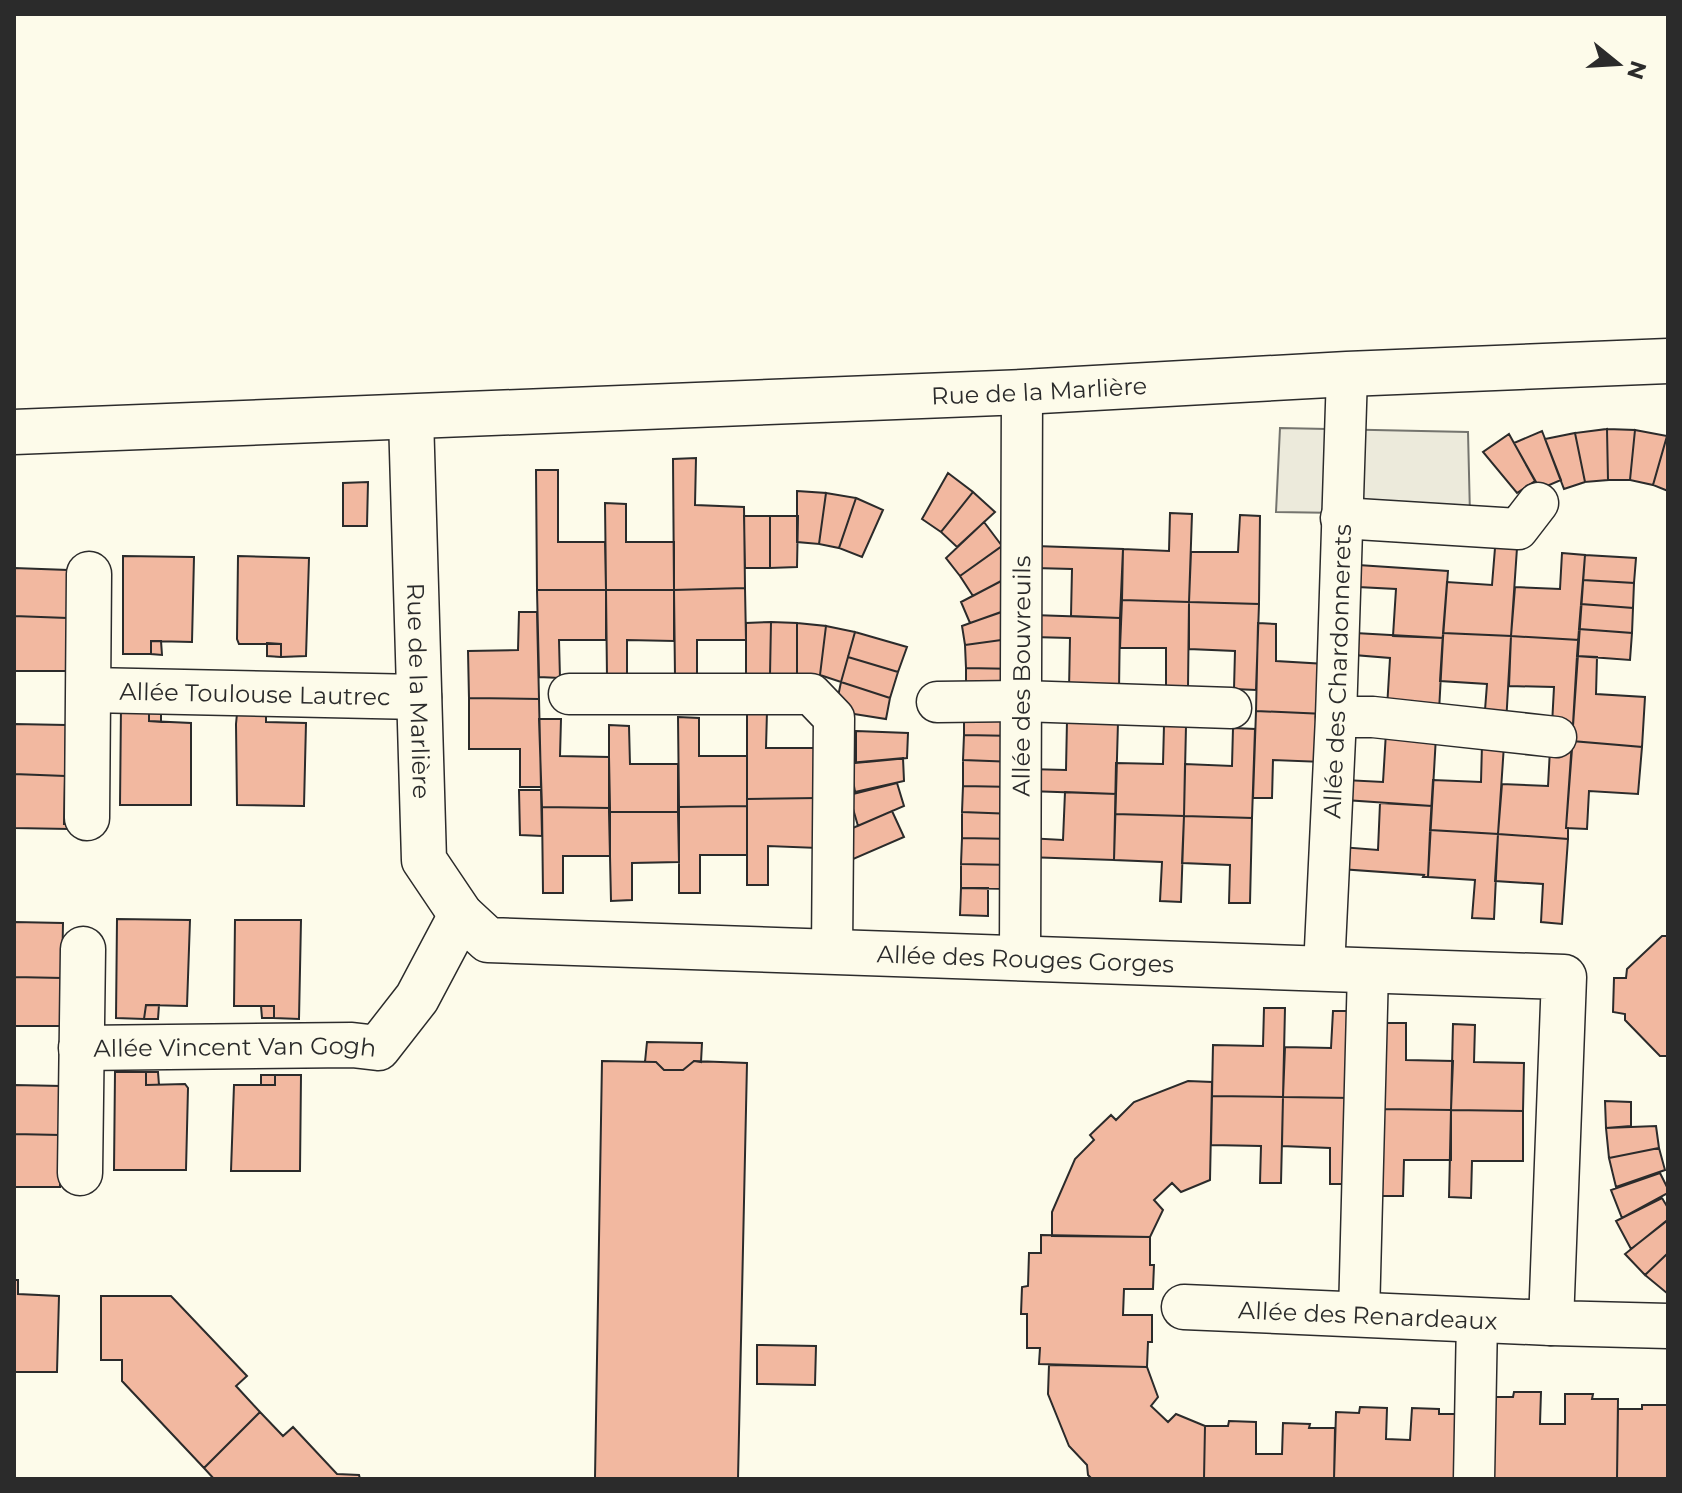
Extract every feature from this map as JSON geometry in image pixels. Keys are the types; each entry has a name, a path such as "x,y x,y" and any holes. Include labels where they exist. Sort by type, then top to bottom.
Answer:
{"street":[{"name":"Rue de la Marlière","path":"14,432 1022,392 1347,374 1668,361"},
{"name":"Allée des Chardonnerets","path":"1324,969 1347,374"},
{"name":"Allée des Bouvreuils","path":"1020,958 1022,392"},
{"name":"Rue de la Marlière","path":"411,417 424,860 474,928"},
{"path":"1341,518 1518,529 1538,503"},
{"path":"87,818 89,574"},
{"name":"Allée Toulouse Lautrec","path":"89,690 419,697"},
{"path":"569,694 811,694 834,718 832,951"},
{"path":"937,702 1021,701 1231,708"},
{"path":"1336,717 1373,717 1556,737"},
{"name":"Allée des Rouges Gorges","path":"474,928 832,951 1564,977 1551,1323"},
{"name":"Allée Vincent Van Gogh","path":"81,1048 352,1045 378,1048 474,928"},
{"path":"80,1173 83,949"},
{"path":"1359,1315 1368,970"},
{"name":"Allée des Renardeaux","path":"1184,1307 1668,1326"},
{"path":"1474,1479 1477,1319"}],"shaded area":[{"path":"1280,428 1468,432 1470,515 1276,512"}],"building":[{"path":"1607,429 1635,430 1630,480 1608,480"},
{"path":"1607,429 1608,480 1585,482 1575,433"},
{"path":"1635,430 1667,436 1653,485 1630,480"},
{"path":"1542,431 1561,480 1540,489 1514,443"},
{"path":"1575,433 1585,482 1564,489 1545,439"},
{"path":"1509,434 1535,481 1517,493 1483,452"},
{"path":"1668,436 1668,491 1653,485"},
{"path":"696,458 695,505 744,507 745,588 674,590 673,459"},
{"path":"536,470 558,470 558,542 605,542 606,590 537,590"},
{"path":"948,473 973,492 941,532 922,519"},
{"path":"368,482 367,526 343,526 343,483"},
{"path":"797,491 826,493 819,544 797,542"},
{"path":"973,492 995,512 957,547 941,532"},
{"path":"826,493 856,498 839,548 819,544"},
{"path":"856,498 883,510 862,557 839,548"},
{"path":"605,503 626,504 626,542 674,542 674,590 606,590"},
{"path":"1170,513 1192,514 1189,602 1122,600 1123,549 1169,551"},
{"path":"1240,515 1260,516 1259,604 1189,602 1191,552 1238,552"},
{"path":"744,516 770,516 770,568 745,568"},
{"path":"770,516 798,516 797,567 770,568"},
{"path":"984,522 1002,546 960,576 946,558"},
{"path":"1002,546 1018,572 973,596 960,576"},
{"path":"1035,546 1123,549 1120,618 1071,616 1072,569 1035,568"},
{"path":"1495,548 1517,548 1511,636 1443,633 1447,582 1492,585"},
{"path":"1562,553 1585,555 1579,640 1511,636 1515,587 1560,589"},
{"path":"1585,555 1636,558 1634,583 1583,580"},
{"path":"123,556 194,557 192,642 151,641 151,654 123,654"},
{"path":"238,556 309,558 306,656 281,657 281,644 239,644"},
{"path":"1358,565 1448,571 1443,638 1393,636 1396,589 1358,587"},
{"path":"14,568 68,570 67,618 14,616"},
{"path":"1007,578 1019,606 970,623 961,602"},
{"path":"1583,580 1634,583 1633,608 1581,604"},
{"path":"745,588 746,640 697,640 697,677 675,677 674,590"},
{"path":"537,590 606,590 606,640 559,640 560,678 539,677"},
{"path":"606,590 674,590 674,641 627,640 627,677 607,677"},
{"path":"1122,600 1189,602 1188,688 1166,687 1166,648 1120,648"},
{"path":"1189,602 1259,604 1256,690 1234,689 1235,651 1189,649"},
{"path":"1581,604 1633,608 1632,633 1579,629"},
{"path":"1009,609 1016,638 965,645 962,626"},
{"path":"519,612 537,612 539,699 469,698 468,651 518,650"},
{"path":"1033,615 1120,618 1119,691 1069,690 1070,638 1033,637"},
{"path":"14,616 67,618 67,671 14,671"},
{"path":"771,622 797,623 797,676 770,675"},
{"path":"771,622 770,675 746,678 746,623"},
{"path":"797,623 826,626 820,675 797,676"},
{"path":"1258,623 1276,624 1276,661 1326,664 1325,714 1256,711"},
{"path":"826,626 855,632 841,682 820,675"},
{"path":"1579,629 1632,633 1630,660 1577,656"},
{"path":"855,632 907,647 898,672 848,657"},
{"path":"1355,633 1443,638 1439,711 1387,708 1390,658 1354,655"},
{"path":"1443,633 1511,636 1506,724 1484,723 1487,684 1440,681"},
{"path":"1511,636 1579,640 1573,726 1552,725 1554,687 1509,686"},
{"path":"1016,638 1018,669 966,668 965,645"},
{"path":"151,641 161,641 162,655 151,654"},
{"path":"267,643 281,644 281,657 267,656"},
{"path":"1577,656 1597,657 1596,694 1645,697 1642,747 1572,741"},
{"path":"848,657 898,672 890,698 841,682"},
{"path":"966,668 1018,669 1017,695 966,695"},
{"path":"841,682 890,698 886,719 835,711"},
{"path":"469,698 539,699 541,787 520,787 520,749 469,749"},
{"path":"238,703 266,708 266,722 306,723 304,806 237,805"},
{"path":"121,705 149,705 149,721 191,723 191,805 120,805"},
{"path":"149,705 161,705 161,722 149,721"},
{"path":"964,708 1016,710 1016,736 964,735"},
{"path":"747,711 767,711 766,748 816,748 817,798 747,799"},
{"path":"1256,711 1325,714 1323,762 1273,760 1272,798 1253,798"},
{"path":"678,717 699,718 699,756 747,756 747,806 679,807"},
{"path":"539,719 561,719 560,756 609,757 610,808 542,807"},
{"path":"1067,720 1118,722 1116,794 1028,791 1028,769 1066,770"},
{"path":"14,724 66,725 65,776 14,774"},
{"path":"609,725 629,726 630,764 678,764 678,812 609,812"},
{"path":"1164,725 1186,726 1184,816 1115,814 1116,763 1163,764"},
{"path":"1233,728 1255,729 1252,818 1184,816 1185,764 1232,766"},
{"path":"856,731 908,733 907,758 856,763"},
{"path":"1386,732 1436,736 1432,806 1345,800 1345,780 1383,782"},
{"path":"964,735 1016,736 1015,762 963,760"},
{"path":"1572,741 1642,747 1638,794 1589,791 1587,829 1566,828"},
{"path":"1482,744 1504,745 1498,834 1430,830 1433,780 1481,782"},
{"path":"1550,749 1572,749 1566,828 1568,839 1498,834 1502,784 1548,786"},
{"path":"903,758 904,781 855,792 850,763"},
{"path":"963,760 1015,762 1014,787 963,786"},
{"path":"14,774 65,776 64,824 69,824 69,829 14,828"},
{"path":"897,783 904,806 858,826 849,795"},
{"path":"963,786 1014,787 1014,814 962,812"},
{"path":"519,790 541,790 542,836 520,835"},
{"path":"1065,792 1116,794 1114,860 1026,857 1027,838 1063,840"},
{"path":"817,798 818,848 768,846 768,885 747,885 747,799"},
{"path":"1380,803 1432,806 1428,877 1340,869 1341,847 1378,850"},
{"path":"747,806 747,855 700,855 700,893 679,893 679,807"},
{"path":"542,807 610,808 610,856 563,856 563,893 543,893"},
{"path":"892,811 904,837 851,860 841,833"},
{"path":"609,812 678,812 679,862 632,863 632,900 611,901"},
{"path":"962,812 1014,814 1013,839 962,838"},
{"path":"1115,814 1184,816 1181,902 1160,901 1162,862 1114,860"},
{"path":"1184,816 1252,818 1250,903 1229,903 1230,865 1182,863"},
{"path":"1430,830 1498,834 1494,919 1472,918 1475,880 1428,877"},
{"path":"1498,834 1568,839 1562,924 1541,922 1543,884 1495,881"},
{"path":"962,838 1013,839 1012,865 961,864"},
{"path":"961,864 1012,865 1011,889 961,888"},
{"path":"961,888 988,888 988,916 960,915"},
{"path":"117,919 190,920 187,1006 146,1005 144,1019 116,1018"},
{"path":"235,920 301,920 299,1019 274,1018 274,1006 234,1006"},
{"path":"14,922 63,923 62,978 14,977"},
{"path":"1662,936 1668,936 1668,1056 1660,1056 1625,1020 1625,1014 1613,1012 1614,978 1626,978 1627,969"},
{"path":"14,977 62,978 62,1026 14,1026"},
{"path":"146,1005 159,1005 158,1019 144,1019"},
{"path":"261,1006 274,1006 274,1018 262,1018"},
{"path":"1264,1008 1285,1008 1283,1097 1212,1096 1213,1045 1263,1046"},
{"path":"1333,1011 1354,1011 1352,1098 1283,1097 1285,1047 1331,1048"},
{"path":"1384,1023 1406,1023 1406,1060 1453,1061 1451,1110 1383,1109"},
{"path":"1453,1024 1475,1025 1474,1062 1524,1063 1523,1111 1451,1110"},
{"path":"647,1042 702,1043 701,1062 694,1061 683,1070 664,1070 656,1062 645,1062"},
{"path":"602,1061 656,1062 664,1070 683,1070 694,1061 747,1063 738,1479 595,1478"},
{"path":"115,1072 146,1072 146,1085 185,1084 188,1088 186,1170 114,1170"},
{"path":"146,1072 158,1072 159,1085 146,1085"},
{"path":"261,1075 275,1075 275,1085 261,1085"},
{"path":"275,1075 301,1075 300,1171 231,1171 234,1085 275,1085"},
{"path":"1188,1081 1212,1082 1210,1180 1181,1192 1172,1183 1154,1200 1163,1210 1150,1237 1052,1236 1052,1212 1075,1159 1094,1140 1090,1135 1111,1115 1116,1120 1134,1102"},
{"path":"14,1085 61,1086 60,1135 14,1134"},
{"path":"1212,1096 1283,1097 1281,1183 1260,1183 1261,1146 1211,1145"},
{"path":"1283,1097 1352,1098 1350,1184 1330,1184 1330,1148 1282,1146"},
{"path":"1605,1101 1631,1102 1631,1126 1606,1128"},
{"path":"1383,1109 1451,1110 1451,1160 1404,1160 1403,1196 1380,1196"},
{"path":"1451,1110 1523,1111 1523,1161 1472,1161 1471,1198 1449,1197"},
{"path":"1656,1126 1659,1148 1609,1158 1606,1128"},
{"path":"14,1134 60,1135 60,1187 14,1187"},
{"path":"1659,1148 1665,1170 1616,1187 1609,1158"},
{"path":"1660,1173 1668,1193 1622,1218 1611,1190"},
{"path":"1662,1198 1668,1208 1668,1220 1631,1249 1616,1221"},
{"path":"1666,1221 1668,1253 1645,1275 1625,1254"},
{"path":"1041,1235 1150,1237 1153,1289 1124,1289 1123,1315 1152,1315 1152,1342 1148,1342 1147,1367 1039,1364 1040,1348 1027,1348 1027,1314 1021,1314 1022,1287 1028,1286 1029,1253 1041,1253"},
{"path":"1668,1253 1668,1294 1645,1275"},
{"path":"14,1280 18,1280 18,1294 59,1296 57,1372 14,1372"},
{"path":"101,1296 171,1296 247,1376 236,1386 260,1412 204,1468 122,1381 122,1360 101,1360"},
{"path":"757,1345 816,1346 815,1385 757,1384"},
{"path":"1049,1365 1147,1367 1158,1397 1151,1406 1168,1422 1176,1414 1205,1426 1204,1479 1092,1479 1088,1475 1087,1465 1069,1446 1048,1394"},
{"path":"1514,1392 1541,1392 1540,1424 1565,1424 1565,1394 1593,1394 1592,1399 1618,1399 1617,1479 1486,1479 1489,1397 1513,1397"},
{"path":"1642,1405 1668,1405 1668,1479 1617,1479 1618,1409 1642,1409"},
{"path":"1360,1407 1387,1408 1386,1439 1410,1440 1412,1408 1439,1409 1439,1414 1464,1414 1463,1479 1334,1479 1336,1412 1359,1413"},
{"path":"260,1412 283,1436 293,1427 337,1474 359,1475 360,1479 214,1479 204,1468"},
{"path":"1229,1421 1256,1422 1256,1454 1282,1454 1283,1423 1310,1424 1309,1428 1335,1428 1334,1479 1204,1479 1205,1426 1228,1426"}]}
